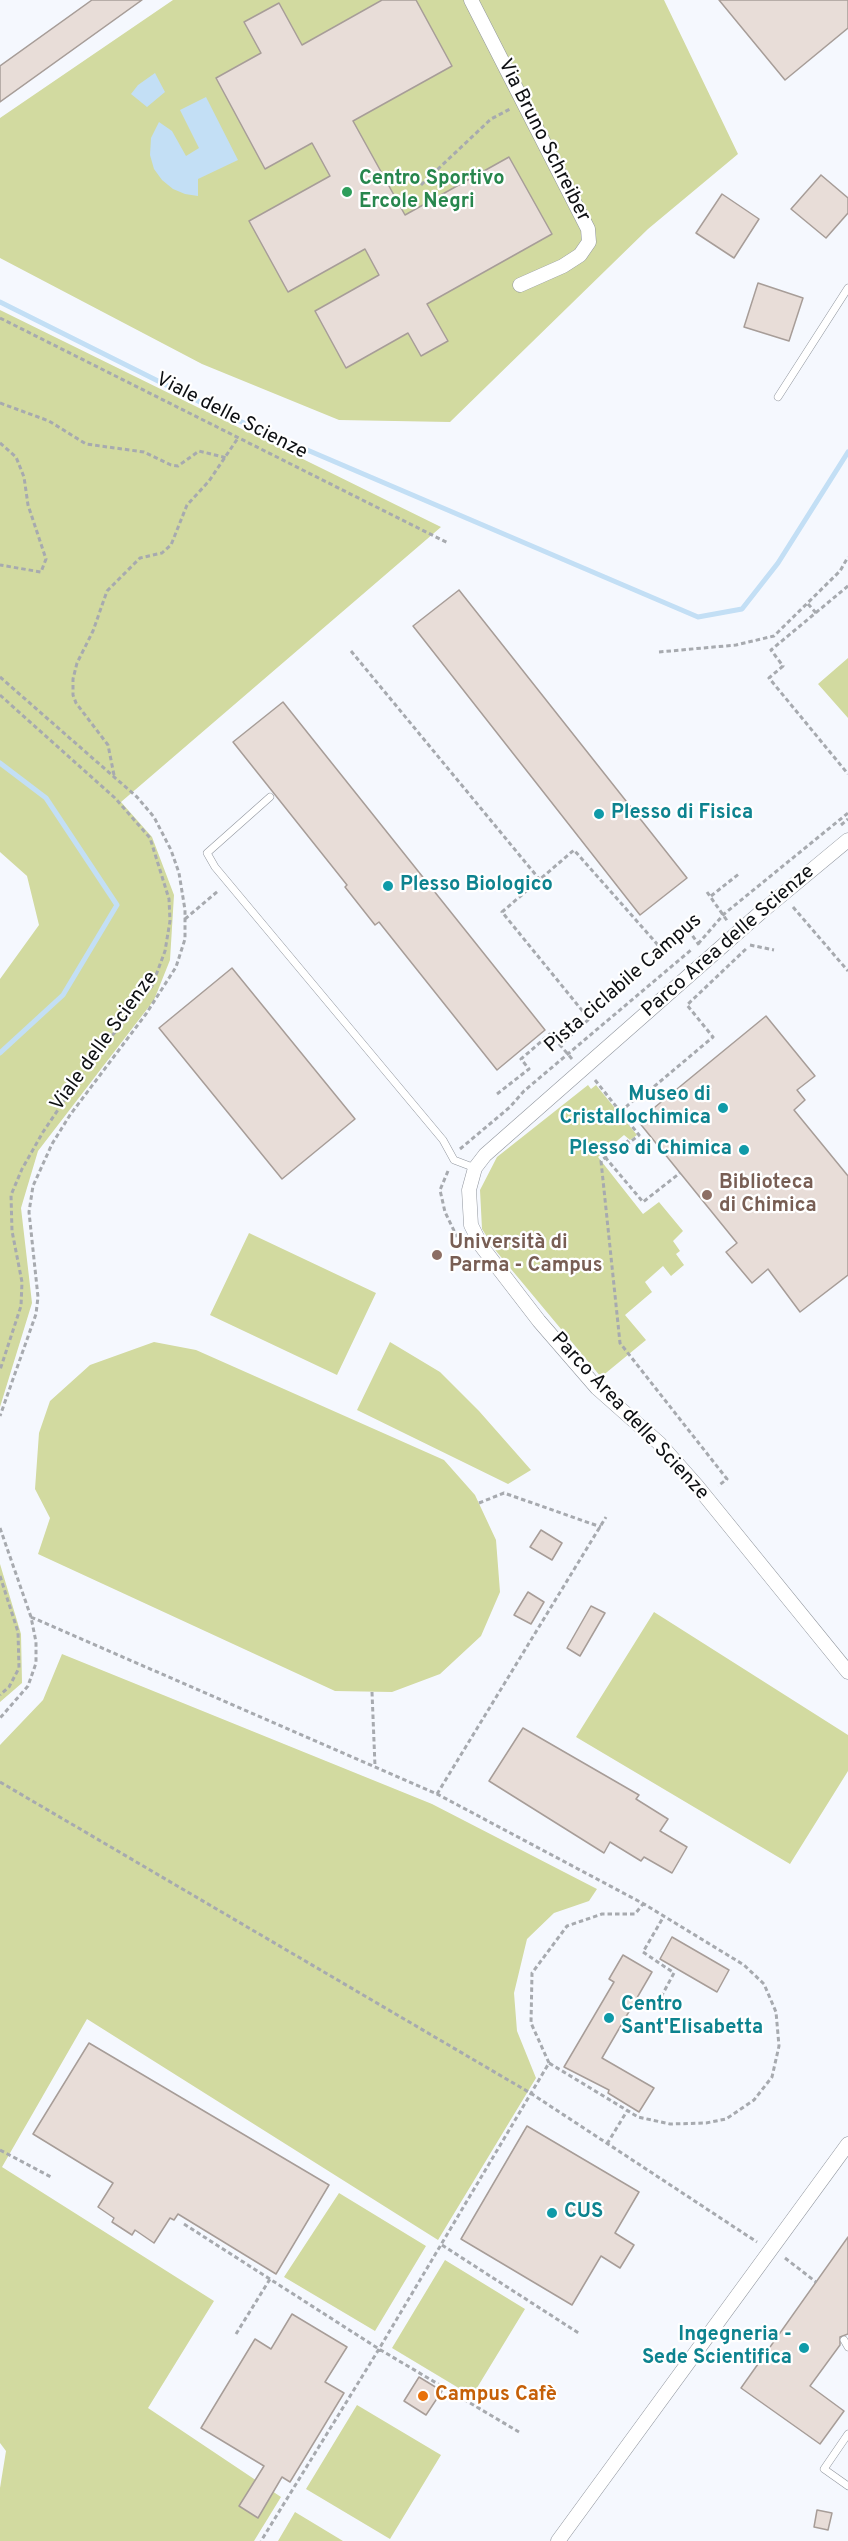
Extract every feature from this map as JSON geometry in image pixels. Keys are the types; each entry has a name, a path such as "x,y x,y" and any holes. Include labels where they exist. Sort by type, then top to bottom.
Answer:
{"street":[{"name":"Via Bruno Schreiber","path":"471,0 588,229 589,242 580,255 563,266 520,285"},
{"name":"Parco Area delle Scienze","path":"848,840 485,1155 475,1168 469,1190 471,1225 482,1247 568,1357 597,1389 659,1443 697,1486 848,1672"},
{"path":"558,2541 766,2246 848,2144"}],"lane":[{"path":"778,397 848,288"},
{"path":"270,797 207,853 228,883 443,1140 454,1160 475,1168"},
{"path":"843,2340 848,2347"},
{"path":"848,2434 824,2469 848,2486"}],"path":[{"path":"421,185 491,119 522,102"},
{"name":"Viale delle Scienze","path":"0,318 448,543"},
{"path":"0,403 49,421 86,444 144,452 171,465 178,466 199,451 227,458"},
{"path":"114,777 108,745 76,703 73,695 73,679 77,663 93,631 107,591 140,558 162,553 171,545 187,505 227,458 238,438"},
{"path":"0,443 16,457 24,477 28,505 46,560 41,572 0,565"},
{"path":"659,652 736,645 774,636 840,571 848,557"},
{"path":"848,586 771,650 783,666 769,678 848,774"},
{"path":"808,604 816,613"},
{"path":"351,651 540,880"},
{"name":"Viale delle Scienze","path":"0,677 137,797 154,817 171,850 179,873 185,919 185,939 176,967 146,1014 70,1115 52,1144 33,1186 29,1212 38,1297 36,1314 0,1416"},
{"path":"0,695 115,798 150,838 168,899 170,921 165,951 152,986 87,1067 43,1132 10,1195 12,1231 22,1282 21,1306 0,1370"},
{"name":"Pista ciclabile Campus","path":"454,1160 467,1142 698,944 724,914 848,813"},
{"path":"560,1045 589,1019 502,912 574,850 665,953 690,932 704,951"},
{"path":"710,897 740,873"},
{"path":"185,919 228,883"},
{"path":"707,892 750,945 774,950"},
{"path":"783,895 848,971"},
{"path":"620,1112 642,1093 644,1095 713,1037 687,1005 750,945"},
{"path":"496,1094 529,1069 521,1059 550,1034 592,1082 595,1080 639,1135 629,1143 626,1140 601,1161 620,1343 718,1466"},
{"path":"605,1157 643,1202 680,1173"},
{"path":"479,1503 504,1493 601,1527"},
{"path":"437,1794 606,1517"},
{"path":"0,1528 32,1617 36,1642 36,1663 28,1686 0,1718"},
{"path":"0,1576 18,1632 18,1668 9,1687 0,1695"},
{"path":"32,1617 437,1794 644,1904 744,1965 764,1984 776,2012 779,2046 772,2077 754,2100 726,2118 706,2123 670,2124 638,2117 549,2063 531,2023 532,1973 567,1926 602,1914 635,1914 644,1904"},
{"path":"372,1692 375,1766"},
{"path":"0,1782 532,2094 766,2246 816,2282"},
{"path":"654,2010 674,1973 643,1952 664,1916"},
{"path":"261,2541 442,2245 549,2063"},
{"path":"607,2144 627,2111"},
{"path":"0,2150 51,2177"},
{"path":"184,2224 379,2349 519,2432"},
{"path":"442,2245 580,2334"},
{"path":"236,2334 270,2279"}],"green space":[{"name":"Centro Sportivo Ercole Negri","path":"173,0 664,0 738,154 648,229 450,422 339,420 202,364 0,258 0,118"},
{"path":"0,310 441,527 121,802 152,837 174,895 170,960 154,1000 38,1151 21,1208 32,1303 0,1407 0,979 39,925 27,876 0,852"},
{"path":"848,658 848,718 818,684"},
{"path":"588,1085 591,1089 596,1085 637,1135 630,1140 624,1135 598,1157 643,1214 659,1202 683,1231 673,1241 680,1251 676,1254 684,1265 671,1276 663,1266 645,1282 652,1292 625,1315 646,1340 601,1377 496,1251 482,1229 480,1190 497,1157"},
{"path":"249,1233 376,1293 337,1375 210,1315"},
{"path":"154,1342 196,1350 444,1460 475,1495 496,1540 500,1592 481,1636 440,1674 392,1692 335,1691 38,1554 50,1518 35,1489 39,1433 50,1401 90,1365"},
{"path":"390,1342 440,1372 479,1411 531,1470 508,1484 357,1410"},
{"path":"0,1564 21,1634 22,1683 0,1702"},
{"path":"654,1612 848,1735 848,1771 790,1864 576,1737"},
{"path":"62,1654 432,1804 597,1889 589,1901 554,1913 527,1939 514,1993 517,2031 536,2078 438,2240 87,2019 2,2167 214,2301 148,2408 281,2497 254,2541 0,2541 0,2488 6,2451 0,2443 0,1745 43,1700"},
{"path":"339,2193 426,2246 375,2331 284,2277"},
{"path":"445,2260 525,2309 472,2396 392,2348"},
{"path":"357,2405 441,2455 390,2539 306,2489"},
{"path":"295,2512 343,2541 278,2541"}],"water":[{"path":"155,73 165,92 147,107 131,94 138,85"},
{"path":"206,97 238,160 198,179 198,196 173,189 162,180 154,169 150,155 151,138 159,122 172,131 186,156 199,148 180,110"}],"building":[{"path":"92,0 142,0 0,102 0,66"},
{"path":"382,0 416,0 452,66 353,121 405,215 509,157 552,234 427,304 448,341 421,356 408,333 346,368 315,311 379,275 365,249 288,292 249,221 330,176 312,143 265,169 216,78 261,53 244,22 279,3 302,45"},
{"path":"719,0 848,0 848,28 785,80"},
{"path":"821,175 848,198 848,213 826,238 791,209"},
{"path":"722,194 759,219 734,258 696,233"},
{"path":"758,283 803,298 789,341 744,327"},
{"name":"Plesso di Fisica","path":"459,590 687,878 640,915 413,626"},
{"name":"Plesso Biologico","path":"283,702 545,1030 497,1070 379,922 375,925 345,887 347,885 233,742"},
{"path":"232,968 355,1119 282,1179 159,1028"},
{"name":"Plesso di Chimica","path":"766,1016 815,1076 797,1090 805,1100 794,1110 848,1176 848,1275 800,1312 768,1269 752,1283 726,1252 737,1243 638,1121"},
{"path":"541,1530 562,1543 552,1560 530,1547"},
{"path":"528,1592 544,1602 531,1624 514,1615"},
{"path":"591,1606 605,1613 580,1656 567,1648"},
{"path":"523,1728 639,1795 636,1799 668,1819 660,1831 687,1847 672,1873 644,1857 641,1861 610,1842 604,1853 489,1781"},
{"path":"672,1937 729,1970 717,1992 660,1959"},
{"name":"Centro Sant'Elisabetta","path":"623,1955 652,1972 602,2058 654,2088 639,2112 608,2093 609,2090 564,2067 614,1982 609,1979"},
{"path":"89,2043 329,2185 276,2274 178,2214 174,2220 170,2218 154,2243 135,2230 132,2235 112,2222 114,2218 98,2207 113,2183 33,2134"},
{"name":"CUS","path":"527,2126 639,2192 615,2233 634,2245 620,2268 601,2256 572,2305 461,2239"},
{"name":"Ingegneria - Sede Scientifica","path":"848,2237 848,2334 840,2337 840,2345 810,2386 844,2411 820,2444 741,2388"},
{"path":"292,2314 347,2347 325,2382 344,2393 290,2482 282,2477 258,2518 239,2506 264,2466 201,2428 255,2339 271,2349"},
{"name":"Campus Cafè","path":"419,2377 442,2391 426,2415 404,2401"},
{"path":"817,2510 832,2513 828,2530 814,2527"}],"waterway":[{"path":"0,302 230,417 698,617 742,609 778,563 848,452"},
{"path":"0,763 46,798 117,905 63,995 0,1053"}],"place":[{"name":"Centro Sportivo Ercole Negri","path":"347,192"},
{"name":"Plesso di Fisica","path":"599,814"},
{"name":"Plesso Biologico","path":"388,886"},
{"name":"Museo di Cristallochimica","path":"723,1108"},
{"name":"Plesso di Chimica","path":"744,1150"},
{"name":"Biblioteca di Chimica","path":"707,1195"},
{"name":"Università di Parma - Campus","path":"437,1255"},
{"name":"Centro Sant'Elisabetta","path":"609,2018"},
{"name":"CUS","path":"552,2213"},
{"name":"Ingegneria - Sede Scientifica","path":"804,2348"},
{"name":"Campus Cafè","path":"423,2396"}]}
